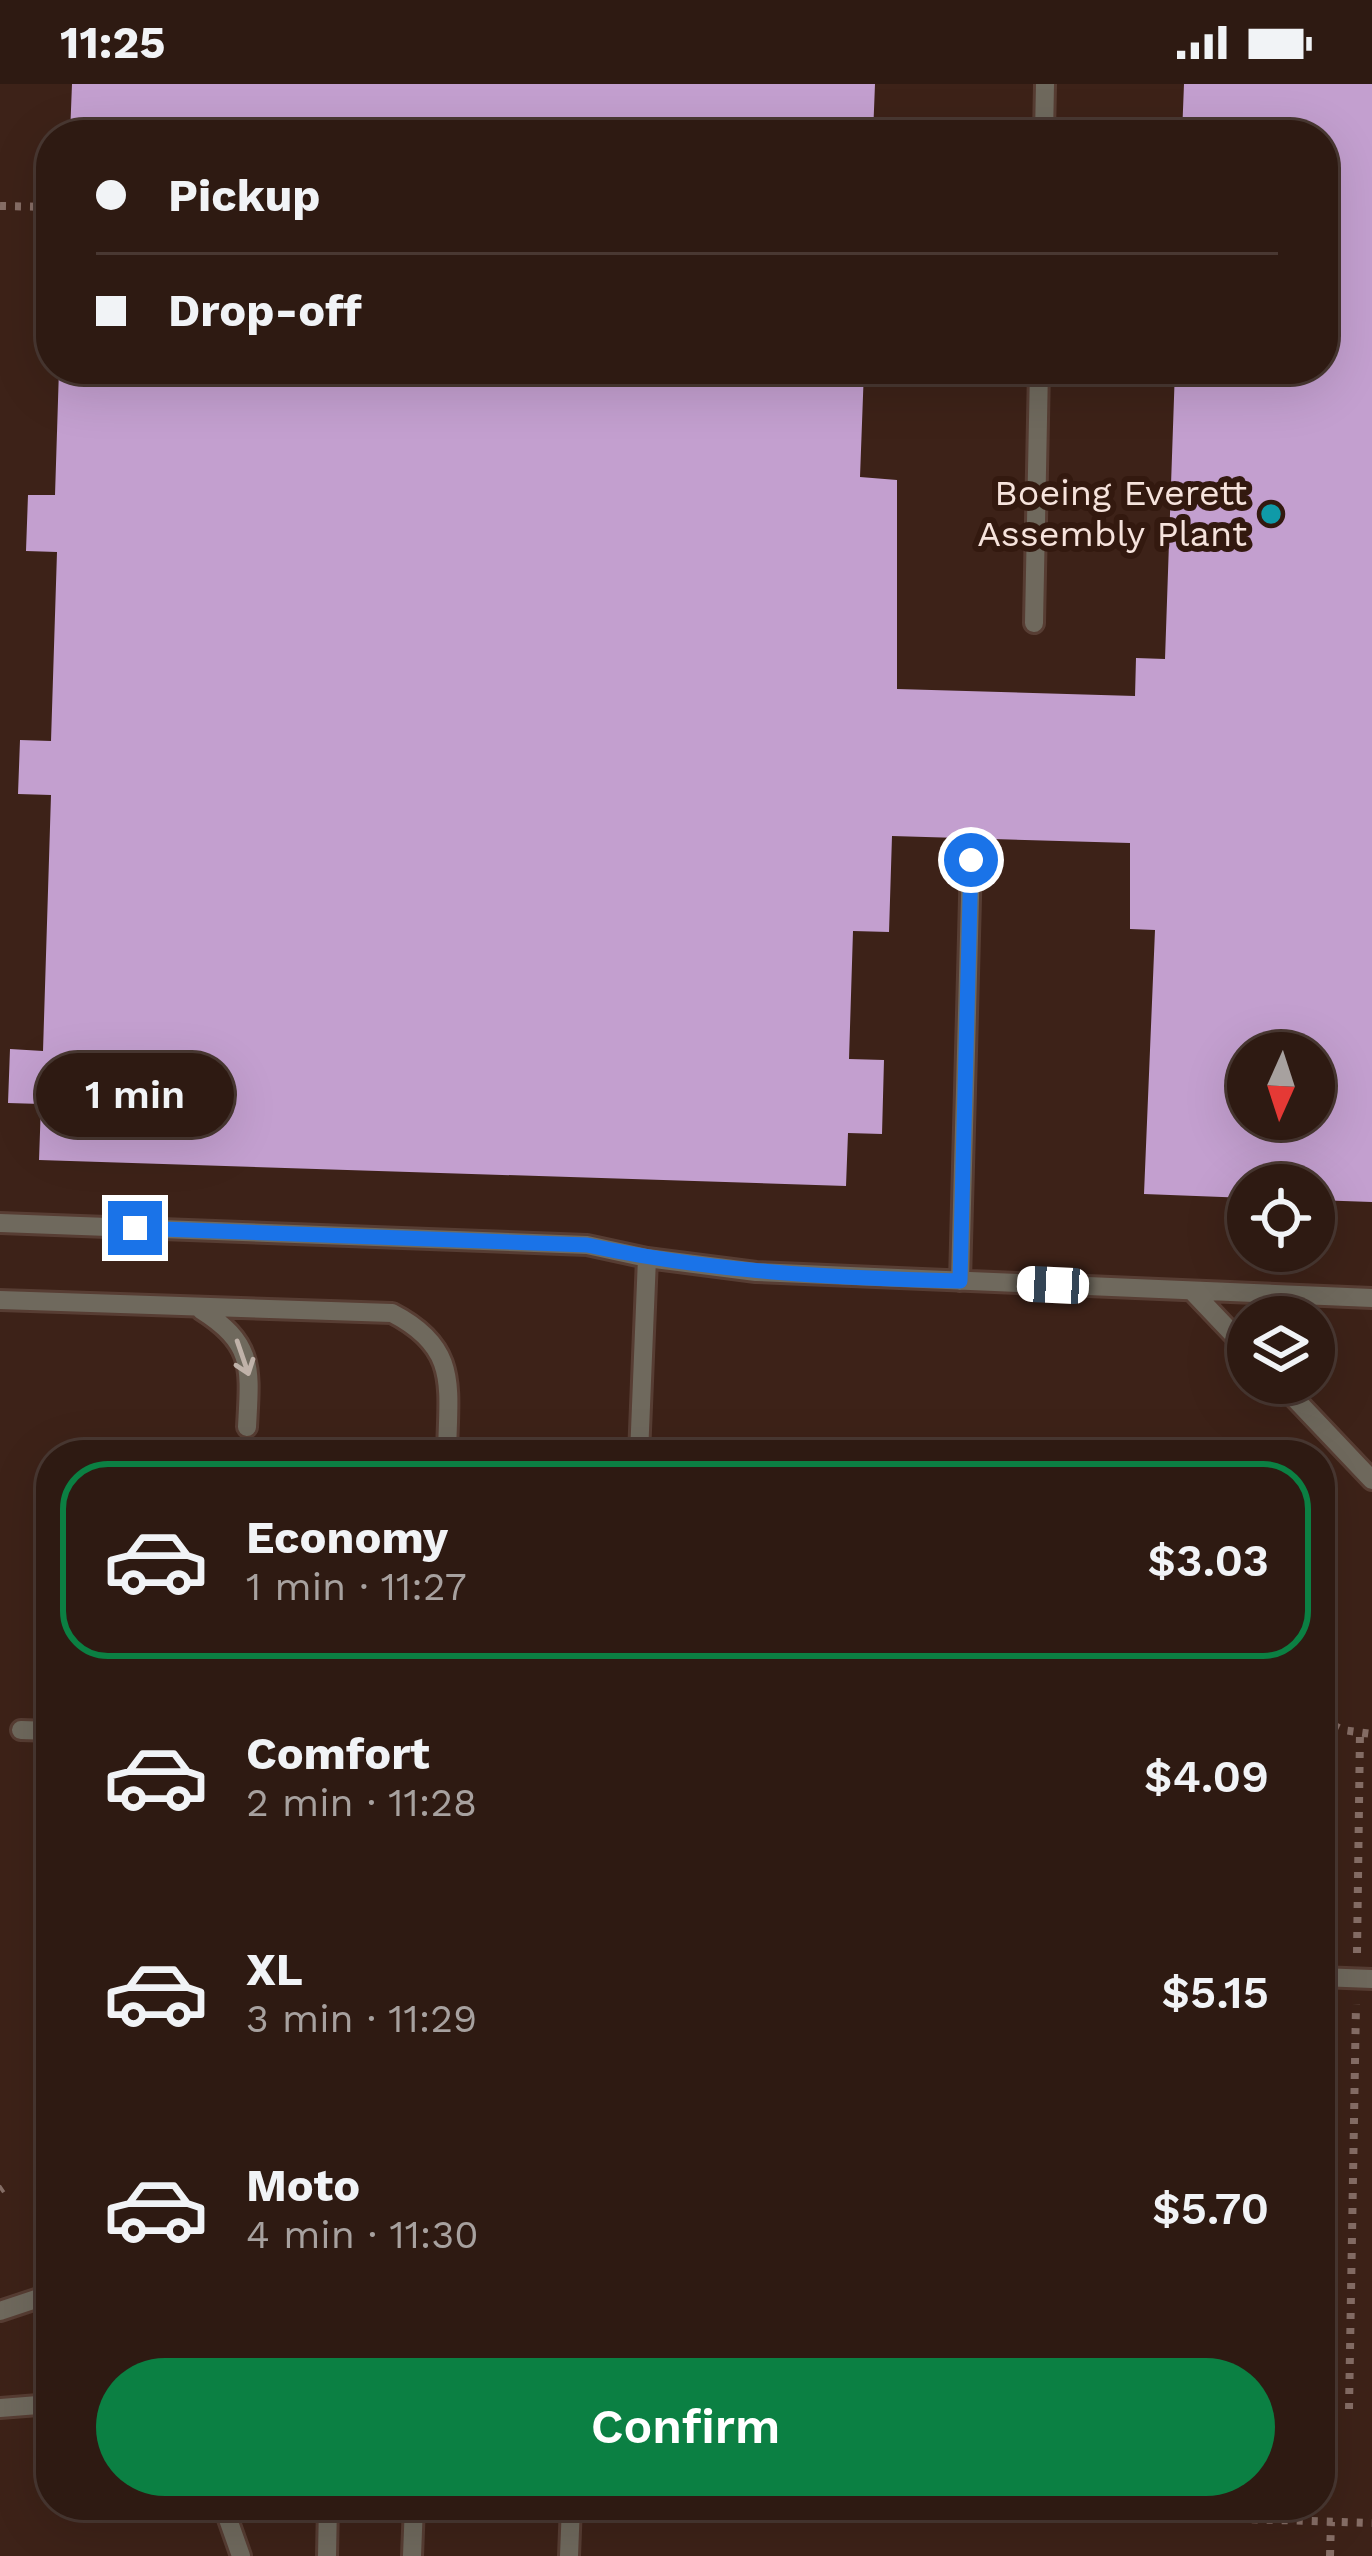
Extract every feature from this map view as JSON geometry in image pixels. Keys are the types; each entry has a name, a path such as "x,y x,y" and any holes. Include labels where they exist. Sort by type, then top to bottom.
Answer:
{"lane":[{"path":"1044,120 1045,84"},
{"path":"1034,623 1039,384"},
{"path":"960,1281 971,860"},
{"path":"0,1223 587,1245 756,1272 1372,1298"},
{"path":"641,1440 647,1258"},
{"path":"1192,1291 1227,1328"},
{"path":"0,1300 392,1313 422,1328 443,1357 446,1440"},
{"path":"197,1307 220,1321 247,1355 247,1427"},
{"path":"1300,1404 1334,1440"},
{"path":"1335,1441 1372,1480"},
{"path":"21,1730 36,1730"},
{"path":"0,2312 36,2299"},
{"path":"0,2408 36,2405"},
{"path":"228,2520 241,2556"},
{"path":"327,2556 328,2520"},
{"path":"412,2556 413,2520"},
{"path":"569,2556 570,2520"}],"path":[{"path":"0,206 36,207"},
{"path":"1335,1726 1372,1734"},
{"path":"1349,2409 1364,1978 1360,1732"},
{"path":"1269,2520 1372,2523"},
{"path":"1330,2556 1331,2522"}],"building":[{"path":"72,84 875,84 874,120 71,120"},
{"path":"1184,84 1372,84 1372,1202 1335,1201 1335,1164 1227,1164 1227,1197 1144,1194 1155,930 1130,929 1130,843 892,836 889,932 853,931 849,1059 884,1060 882,1134 848,1133 846,1186 39,1160 41,1104 8,1103 10,1049 43,1051 51,795 18,794 20,740 51,741 57,552 26,551 28,495 55,495 59,384 863,384 860,477 897,480 897,689 1135,696 1136,658 1165,659 1174,384 1338,384 1338,120 1183,120"}],"place":[{"name":"Boeing Everett Assembly Plant","path":"1271,514"}],"route":[{"path":"135,1228 587,1245 756,1272 960,1281 971,860"}]}
